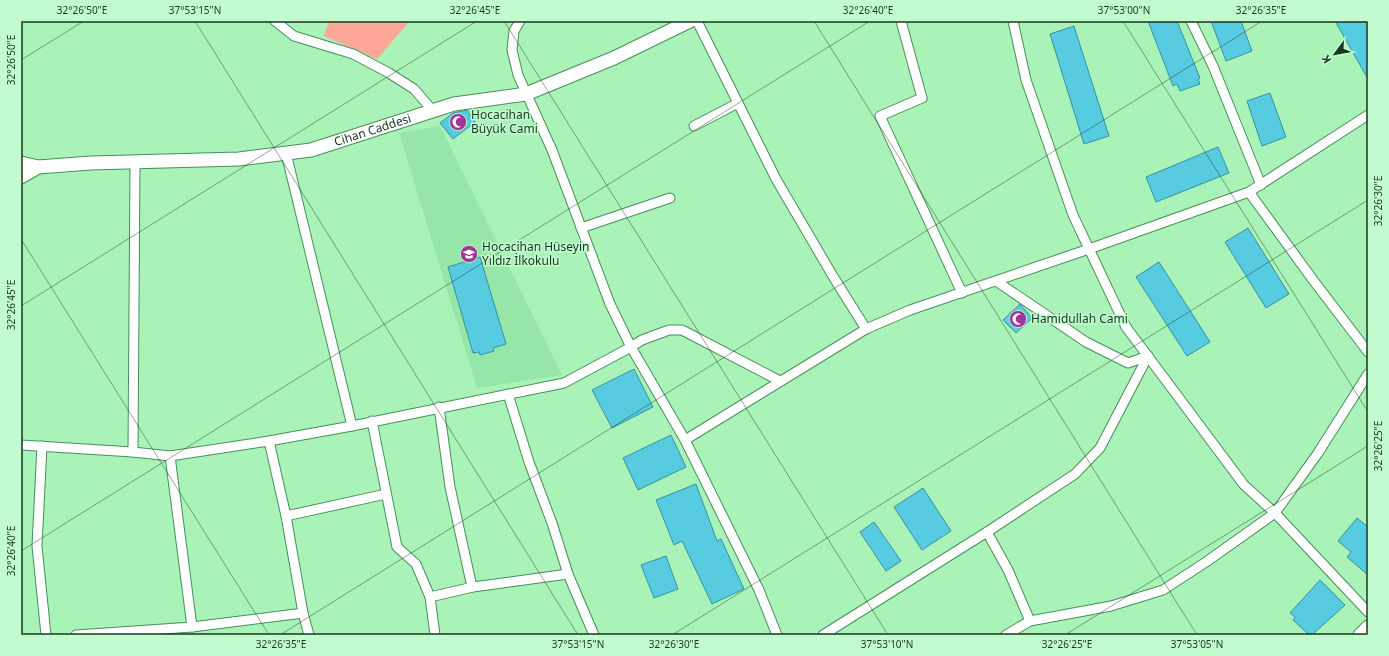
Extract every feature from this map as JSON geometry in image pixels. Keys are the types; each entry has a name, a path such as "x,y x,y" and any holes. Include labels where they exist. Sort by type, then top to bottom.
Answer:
{"street":[{"path":"275,21 294,36 354,54 389,73 414,89 433,111"},
{"path":"520,21 514,31 512,50 518,75 552,150 610,304 631,347 685,440 759,590 777,635"},
{"name":"Cihan Caddesi","path":"21,163 38,167 91,163 239,159 311,150 454,104 526,94 614,58 690,21"},
{"path":"697,21 776,178 834,278 866,329"},
{"path":"901,21 922,98 880,116 962,293"},
{"path":"1013,21 1026,80 1073,216 1126,327 1244,485 1275,513 1368,612"},
{"path":"1191,21 1213,66 1261,185"},
{"path":"694,126 738,103"},
{"path":"685,440 866,329 910,310 1089,249 1249,192 1368,115"},
{"path":"286,153 352,426"},
{"path":"132,452 135,162"},
{"name":"Cihan Caddesi","path":"21,177 38,167"},
{"path":"1249,192 1368,352"},
{"path":"581,228 670,198"},
{"path":"996,281 1086,342 1128,363 1148,356"},
{"path":"21,444 170,456 269,441 352,426 439,407 564,383 642,340 669,330 682,330 780,381"},
{"path":"823,635 987,532 1075,474 1100,448 1148,356"},
{"path":"1006,635 1030,621 1111,606 1163,590 1206,562 1275,513 1318,453 1368,374"},
{"path":"508,394 529,462 552,523 568,574 594,635"},
{"path":"439,407 450,487 472,587"},
{"path":"372,421 397,547 416,564 430,597 435,635"},
{"path":"269,441 286,516 303,613 309,635"},
{"path":"42,446 37,546 46,635"},
{"path":"170,456 192,626"},
{"path":"286,516 386,494"},
{"path":"987,532 1008,570 1030,621"},
{"path":"430,597 472,587 568,574"},
{"path":"76,635 192,626 303,613"},
{"path":"1360,635 1368,626"}],"shaded area":[{"path":"329,21 410,21 377,59 324,36"},
{"name":"Hocacihan Hüseyin Yıldız İlkokulu","path":"440,126 562,375 477,388 399,133"}],"building":[{"path":"1148,21 1177,21 1200,78 1198,79 1200,84 1180,91 1177,84 1173,86"},
{"path":"1211,21 1241,21 1252,51 1226,61"},
{"path":"1335,21 1365,21 1368,26 1368,79"},
{"path":"1074,26 1109,136 1084,144 1050,34"},
{"path":"1270,93 1286,137 1262,146 1247,101"},
{"name":"Hocacihan Büyük Cami","path":"467,110 475,122 453,139 440,123 453,113"},
{"path":"1218,147 1229,173 1156,202 1146,177"},
{"path":"1248,228 1289,294 1266,308 1225,242"},
{"path":"480,257 506,344 493,348 494,351 480,355 479,352 473,353 448,267"},
{"path":"1159,262 1210,342 1187,356 1136,277"},
{"name":"Hamidullah Cami","path":"1020,304 1032,318 1016,333 1003,320"},
{"path":"634,369 653,407 612,428 592,390"},
{"path":"671,435 686,467 638,490 623,458"},
{"path":"696,484 717,541 721,539 744,589 712,604 682,541 674,545 656,500"},
{"path":"923,488 951,531 922,550 894,507"},
{"path":"1357,518 1368,527 1368,575 1347,557 1351,552 1338,541"},
{"path":"874,522 901,561 886,571 860,532"},
{"path":"666,556 678,589 654,598 641,565"},
{"path":"1320,580 1345,605 1313,634 1308,634 1293,620 1295,617 1290,613"}],"place":[{"name":"Hocacihan Büyük Cami","path":"458,122"},
{"name":"Hocacihan Hüseyin Yıldız İlkokulu","path":"469,254"},
{"name":"Hamidullah Cami","path":"1018,319"}]}
